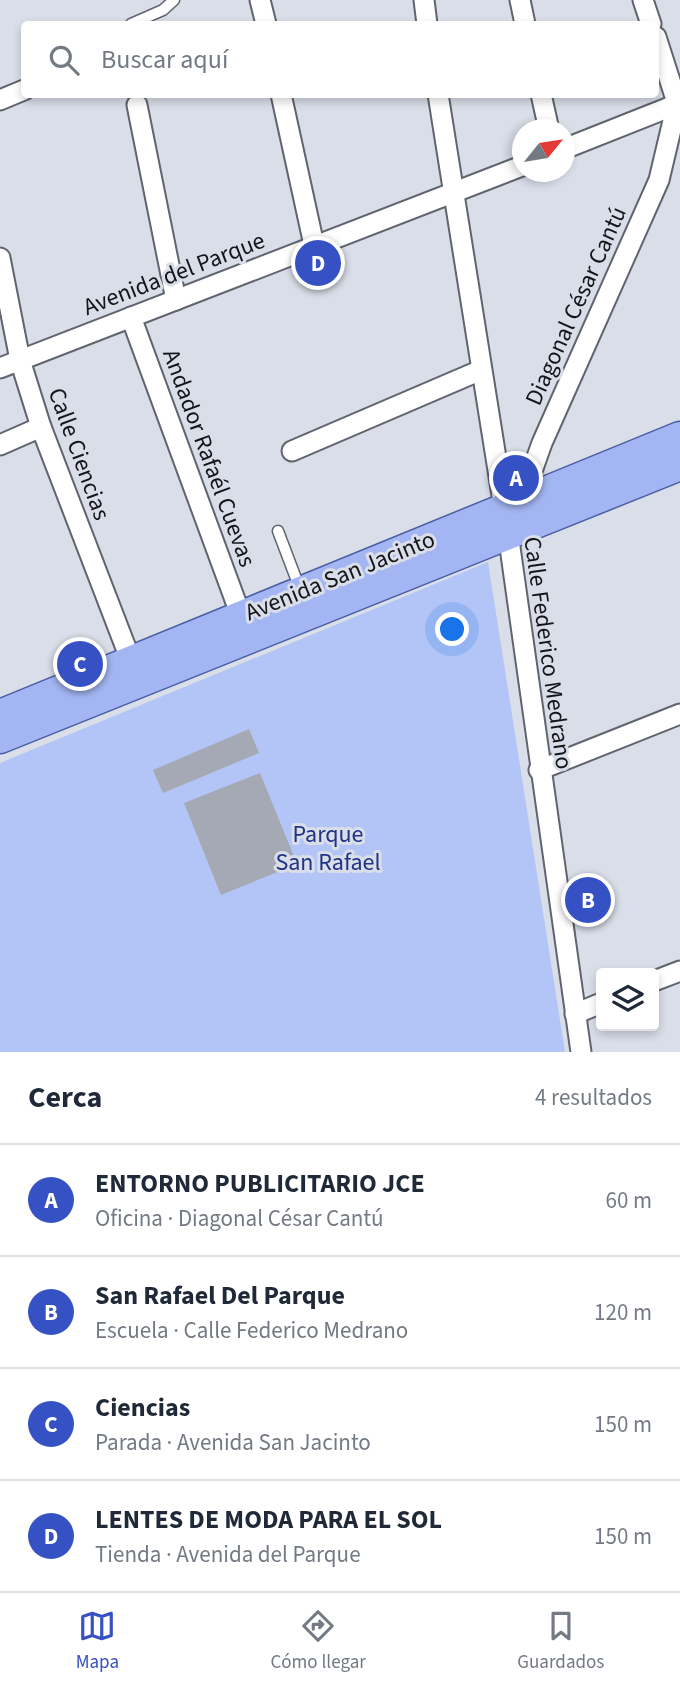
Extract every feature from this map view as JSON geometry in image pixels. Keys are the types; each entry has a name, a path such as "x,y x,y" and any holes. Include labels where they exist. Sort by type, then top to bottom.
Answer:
{"main road":[{"name":"Avenida San Jacinto","path":"0,738 515,518 680,437"},
{"name":"Avenida San Jacinto","path":"0,715 300,592 680,465"}],"street":[{"path":"260,0 264,21"},
{"path":"424,0 428,21"},
{"path":"520,0 524,21"},
{"path":"643,0 650,21"},
{"path":"575,145 679,107 659,46"},
{"path":"0,100 21,91"},
{"path":"282,98 314,246"},
{"name":"Calle Federico Medrano","path":"439,98 481,370 515,518 539,769 581,1052"},
{"path":"542,98 547,119"},
{"path":"137,104 176,300"},
{"name":"Diagonal César Cantú","path":"515,518 542,443 659,180 679,107"},
{"name":"Avenida del Parque","path":"0,368 512,170"},
{"name":"Calle Ciencias","path":"0,258 20,360 41,427 131,662"},
{"name":"Andador Rafaél Cuevas","path":"131,317 241,617"},
{"path":"292,451 481,370"},
{"path":"0,445 41,427"},
{"path":"539,769 680,714"},
{"path":"659,979 680,971"},
{"path":"575,1014 596,1005"}],"lane":[{"path":"138,21 163,10 174,0"},
{"path":"278,531 300,592"}],"green space":[{"name":"Parque San Rafael","path":"488,562 565,1052 0,1052 0,763"}],"building":[{"path":"249,729 259,753 163,793 153,770"},
{"path":"260,773 297,864 221,895 184,803"}],"place":[{"name":"LENTES DE MODA PARA EL SOL","path":"318,263"},
{"name":"ENTORNO PUBLICITARIO JCE","path":"516,478"},
{"name":"Ciencias","path":"80,664"},
{"name":"San Rafael Del Parque","path":"588,900"}]}
